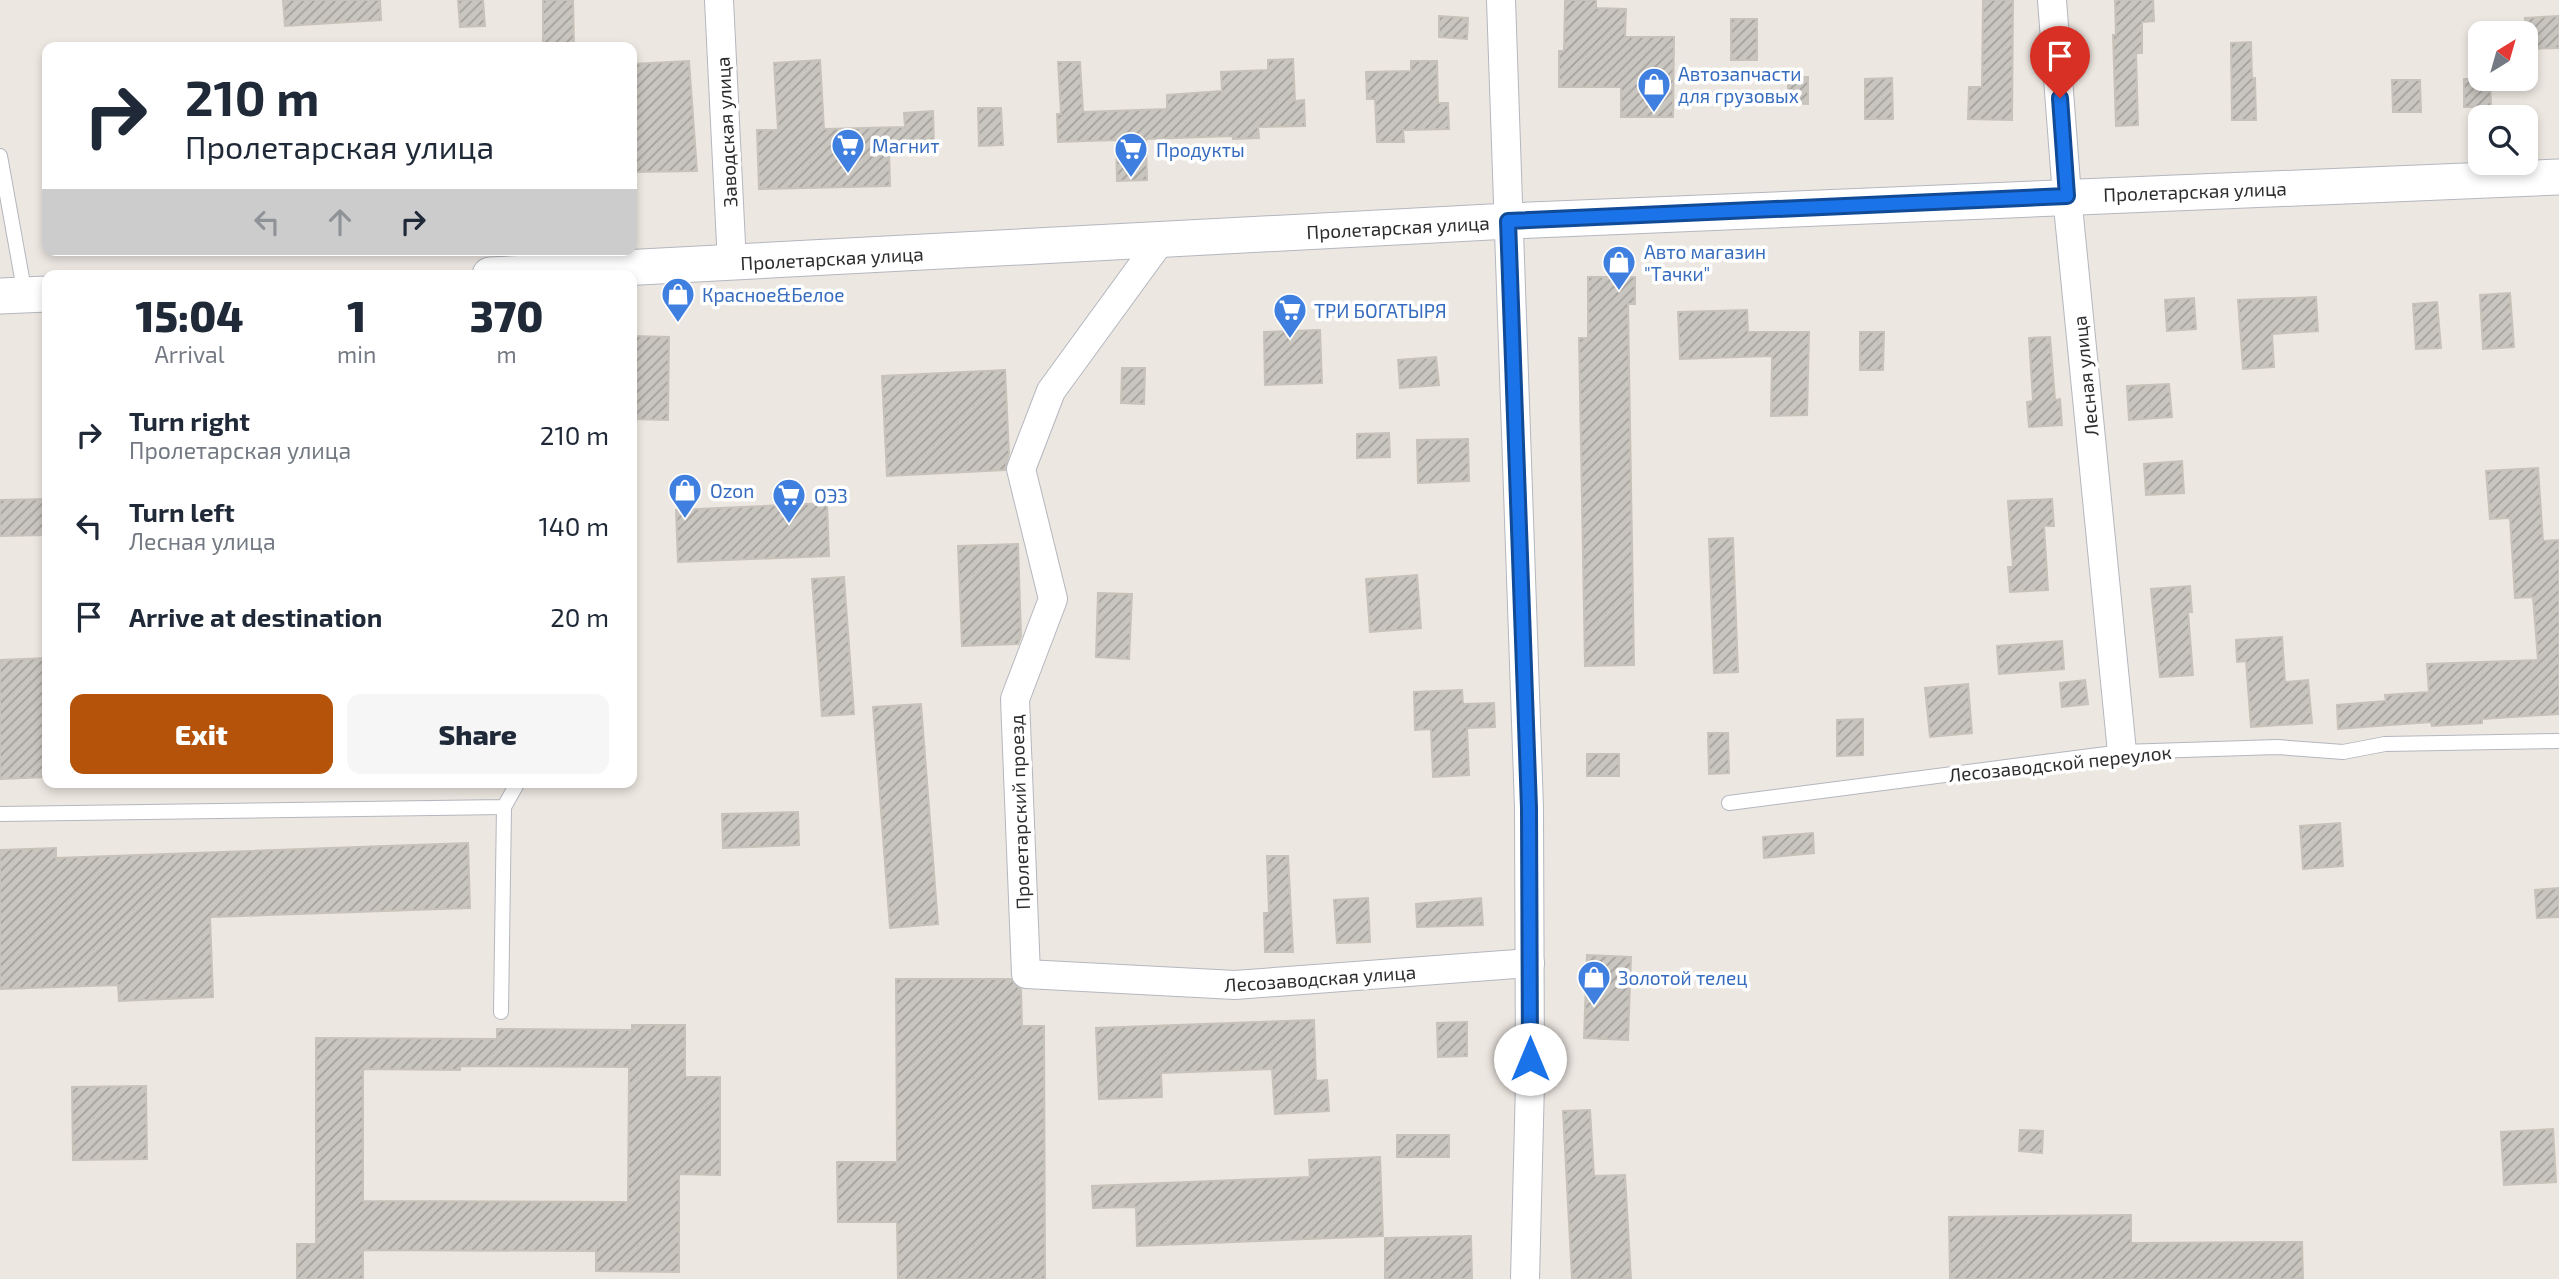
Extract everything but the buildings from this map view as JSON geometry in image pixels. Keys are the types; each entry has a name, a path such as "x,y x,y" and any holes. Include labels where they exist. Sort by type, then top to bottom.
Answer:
{"street":[{"name":"Заводская улица","path":"719,0 732,264"},
{"path":"1501,0 1529,808 1530,963 1525,1279"},
{"name":"Лесная улица","path":"2052,0 2067,196 2122,752"},
{"name":"Пролетарская улица","path":"637,270 1508,221 2559,177"},
{"name":"Пролетарский проезд","path":"1026,974 1015,699 1053,598 1021,470 1051,391 1161,240"},
{"name":"Лесозаводская улица","path":"1026,974 1235,985 1530,963"}],"lane":[{"path":"0,156 24,295"},
{"name":"Лесозаводской переулок","path":"1729,803 2122,752 2277,747 2343,752 2385,744 2559,741"},
{"path":"501,1012 504,807 515,788"},
{"path":"0,814 504,807"}],"place":[{"name":"Автозапчасти для грузовых","path":"1654,114"},
{"name":"Магнит","path":"848,175"},
{"name":"Продукты","path":"1131,179"},
{"name":"Авто магазин \"Тачки\"","path":"1619,292"},
{"name":"Красное&Белое","path":"678,324"},
{"name":"ТРИ БОГАТЫРЯ","path":"1290,340"},
{"name":"Ozon","path":"685,520"},
{"name":"ОЭЗ","path":"789,525"},
{"name":"Золотой телец","path":"1594,1007"}],"route":[{"path":"1530,1059 1529,808 1508,221 2067,196 2060,98"}]}
